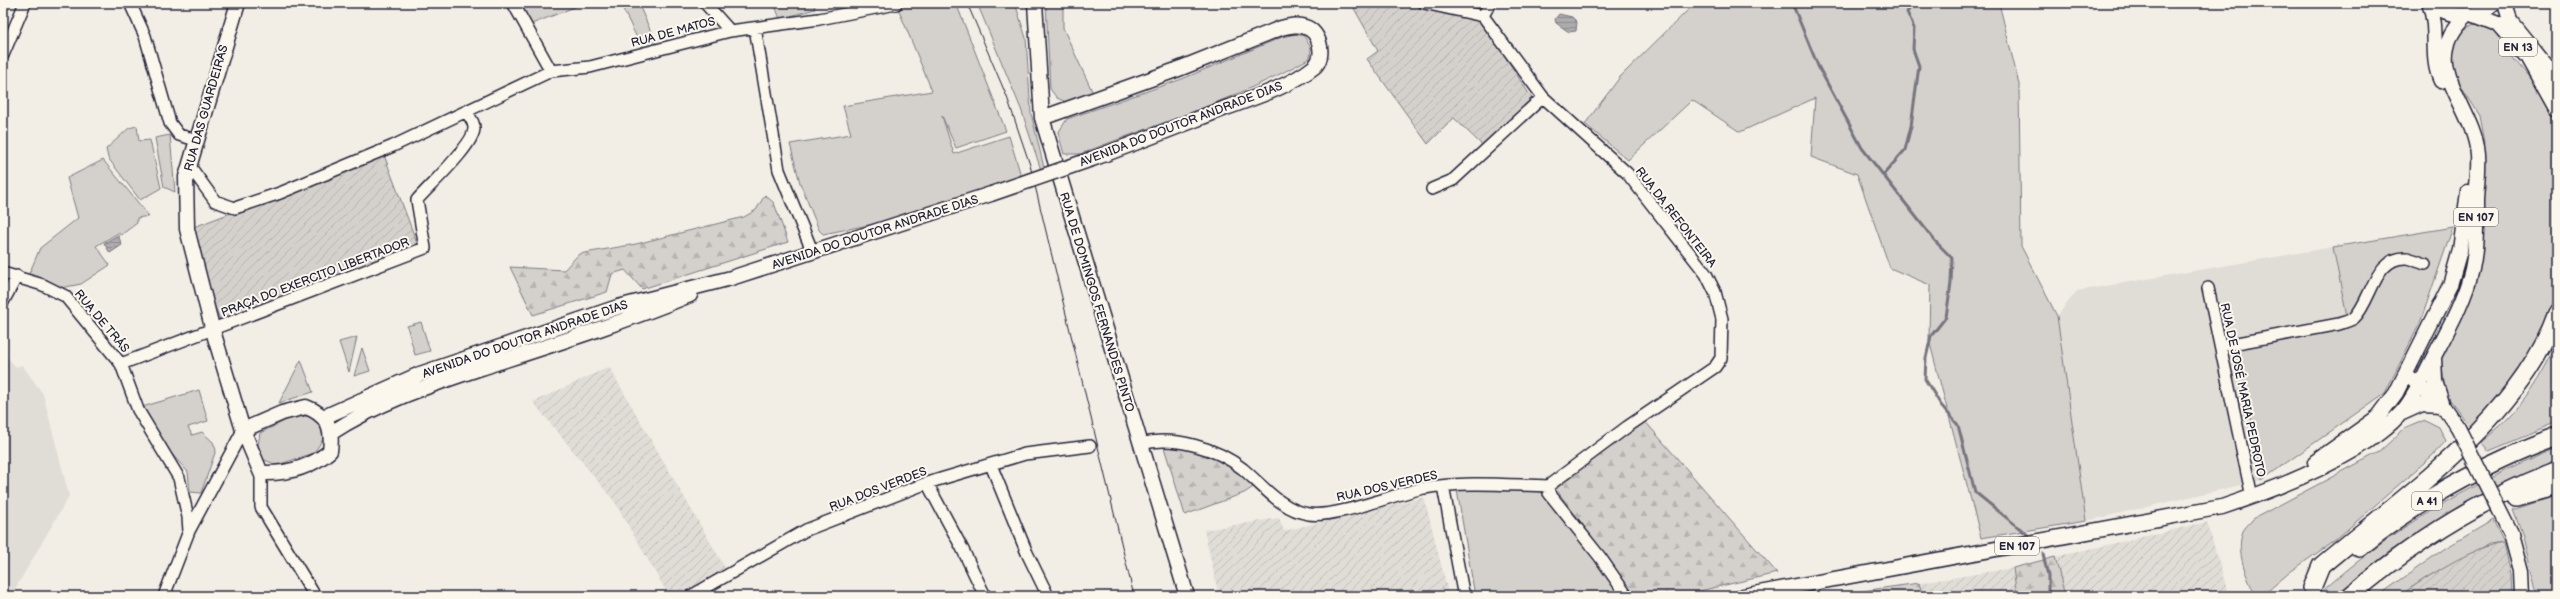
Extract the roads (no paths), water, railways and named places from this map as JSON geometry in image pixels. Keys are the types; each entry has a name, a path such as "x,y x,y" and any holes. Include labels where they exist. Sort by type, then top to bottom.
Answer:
{"highway":[{"path":"2533,56 2557,107"},
{"path":"2307,592 2321,566 2454,454 2496,413 2526,374 2544,343 2557,312"},
{"name":"A 41","path":"2307,592 2374,536 2434,496 2498,462 2557,437"},
{"name":"A 41","path":"2350,596 2407,551 2476,508 2557,470"},
{"path":"2476,508 2557,486"}],"main road":[{"name":"RUA DAS GUARDEIRAS","path":"238,3 186,177 187,229 213,331 243,430"},
{"name":"RUA DE DOMINGOS FERNANDES PINTO","path":"1035,3 1042,118 1187,596"},
{"name":"EN 13","path":"2429,3 2449,14 2469,15 2498,24 2557,80"},
{"name":"EN 107","path":"2287,482 2378,417 2391,401 2406,375 2454,274 2465,224 2471,168 2469,143 2464,128 2437,73 2434,51 2436,25 2429,3"},
{"path":"2469,15 2494,3"},
{"name":"EN 13","path":"2505,3 2510,20 2557,92"},
{"name":"EN 107","path":"1743,596 2191,513 2252,497 2345,455 2377,435 2401,413 2420,384 2466,288 2474,254 2478,154 2472,129 2447,76 2445,63 2446,49 2450,38 2469,15"},
{"name":"AVENIDA DO DOUTOR ANDRADE DIAS","path":"324,417 420,374 641,300 731,278 813,253 1092,159 1259,96 1302,76 1316,66 1320,58 1321,47 1317,37 1307,27 1294,25 1281,28 1168,73 1042,118"},
{"path":"2533,56 2557,68"},
{"name":"AVENIDA DO DOUTOR ANDRADE DIAS","path":"331,433 348,422 424,387 638,316 731,278"},
{"path":"2434,357 2435,381 2442,405"},
{"path":"2406,375 2420,384 2442,405 2458,428 2511,534 2521,571 2522,596"},
{"path":"2401,413 2422,404 2442,405"},
{"path":"306,407 324,417 331,433 330,451 312,464 276,474 261,473 243,430 282,413 306,407"}],"street":[{"path":"3,55 25,3"},
{"path":"130,3 145,36 170,123 180,135 196,140"},
{"path":"513,3 551,71"},
{"path":"704,3 730,31"},
{"path":"1424,3 1483,16 1490,3"},
{"name":"RUA DE MATOS","path":"189,164 215,201 235,208 280,193 393,146 551,71 590,67 730,31 896,4"},
{"name":"RUA DA REFONTEIRA","path":"1483,16 1543,97 1634,182 1706,274 1715,292 1722,319 1721,358 1715,367 1627,427 1548,486"},
{"path":"755,28 779,170 813,253"},
{"path":"1432,189 1453,180 1543,97"},
{"name":"PRAÇA DO EXERCITO LIBERTADOR","path":"121,364 213,331 425,248 416,200 468,144 474,129 472,120 466,112"},
{"path":"2221,346 2339,324 2352,319 2361,309 2381,270 2394,260 2406,258 2425,264"},
{"name":"RUA DE TRÁS","path":"4,273 43,285 70,299 121,364 138,410 180,478 188,517 189,531"},
{"path":"3,302 17,276"},
{"name":"RUA DE JOSÉ MARIA PEDROTO","path":"2208,288 2252,497"},
{"path":"164,596 189,531 243,430"},
{"name":"RUA DOS VERDES","path":"1141,444 1157,439 1186,444 1215,453 1242,468 1290,508 1310,515 1327,513 1423,489 1443,486 1548,486"},
{"name":"RUA DOS VERDES","path":"691,596 806,530 927,484 1025,454 1090,446"},
{"path":"991,464 1027,553 1048,596"},
{"path":"261,473 261,506 315,596"},
{"path":"927,484 962,548 985,596"},
{"path":"1443,486 1463,595"},
{"path":"1548,486 1549,493 1600,557 1627,596"}],"waterway":[{"path":"1792,3 1818,66 1862,148 1935,241 1952,258 1951,283 1946,317 1931,336 1926,358 1925,379 1941,405 1958,425 1975,492 2029,536"},
{"path":"1884,174 1905,150 1911,126 1919,66 1913,49 1914,28 1907,12 1914,3"},
{"path":"2043,554 2048,576 2048,596"}],"tram line":[{"path":"967,3 1007,97 1030,165 1134,596"}]}
